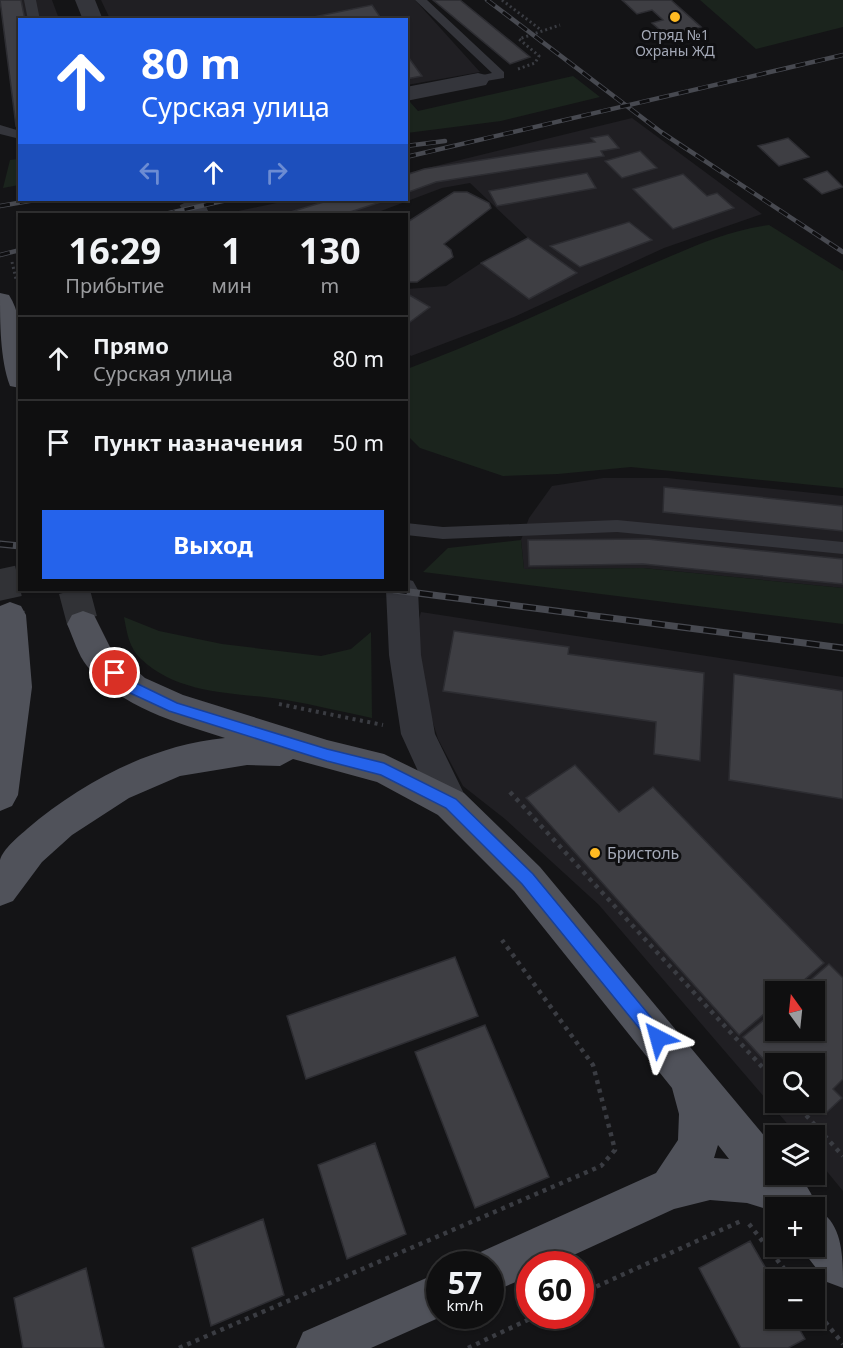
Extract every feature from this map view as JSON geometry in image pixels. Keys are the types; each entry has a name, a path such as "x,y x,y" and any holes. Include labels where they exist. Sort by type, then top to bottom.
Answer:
{"main road":[{"path":"0,301 18,371"},
{"path":"0,795 15,687 10,615"},
{"path":"83,624 98,656 133,688 174,707 327,755 384,769 451,804 527,879 788,1197"},
{"path":"0,889 33,846 99,795 173,762 250,748 327,755"},
{"path":"671,1188 691,1165 700,1135 699,1104 687,1074"},
{"path":"504,1265 671,1188 710,1179 747,1182 783,1197"},
{"path":"825,1244 843,1266"},
{"path":"319,1348 426,1300"}],"street":[{"path":"85,0 92,18"},
{"path":"408,94 478,80"},
{"path":"402,591 405,655 418,734 451,804"}],"lane":[{"path":"30,0 34,18"},
{"path":"421,0 500,75"},
{"path":"478,80 500,75"},
{"path":"0,129 12,135 18,135"},
{"path":"408,529 443,533 617,526 843,548"}],"path":[{"path":"502,0 542,31"},
{"path":"500,75 536,63 539,56 519,39 560,25"},
{"path":"274,703 418,734"},
{"path":"510,792 765,1070"},
{"path":"179,1348 601,1166 615,1150 593,1065 502,940"},
{"path":"804,1113 843,1156"},
{"path":"594,1288 746,1220 784,1269"},
{"path":"825,1322 843,1344"},
{"path":"468,1348 516,1325"}],"shaded area":[{"path":"0,0 52,0 59,18 18,18 18,126 16,126"},
{"path":"101,0 415,0 480,72 408,85 408,18 110,18"},
{"path":"700,0 843,0 843,27 756,49"},
{"path":"573,76 600,97 501,121 408,133 408,102 418,111"},
{"path":"632,118 762,214 664,248 514,317 411,356 408,353 408,289 446,286 481,263 528,238 470,183 442,188 408,201 408,173"},
{"path":"18,159 18,185 3,188 10,160"},
{"path":"286,201 408,201 376,213 229,213"},
{"path":"769,225 843,271 843,488 631,467 558,474 503,476 420,448 408,436 408,369 469,345 695,246 723,235"},
{"path":"603,478 667,478 843,496 843,588 643,568 524,569 521,540 529,518 552,486"},
{"path":"521,540 524,569 643,568 843,588 843,624 423,572 448,548"},
{"path":"421,612 843,677 843,1191 825,1169 825,1125 788,1125 778,1113 825,1113 825,1053 765,1053 765,1098 599,905 505,819 463,786 438,739 417,670 414,636"},
{"path":"124,617 159,631 222,644 321,656 351,649 371,632 372,718 286,700 209,690 173,680 156,671 137,655 129,640"}],"building":[{"path":"0,0 21,0 25,18 18,18 18,126 16,126"},
{"path":"433,0 460,0 530,57 510,64"},
{"name":"Отряд №1 Охраны ЖД","path":"622,0 671,0 701,27 667,36 652,23 663,20 652,10 637,14"},
{"path":"372,5 381,18 309,18"},
{"path":"408,57 422,76 408,79"},
{"path":"608,135 619,148 601,151 604,156 436,182 408,192 408,174 424,169 595,142 591,138"},
{"path":"788,138 809,157 779,166 758,146"},
{"path":"640,151 657,168 622,178 605,161"},
{"path":"827,171 843,187 822,194 804,179"},
{"path":"587,173 596,188 497,206 489,191"},
{"path":"683,174 707,196 717,193 734,208 673,229 633,189"},
{"path":"454,192 467,192 489,203 491,208 444,244 451,250 453,257 417,282 408,282 408,222"},
{"path":"327,201 384,201 347,213 287,213"},
{"path":"629,222 652,240 580,267 550,246"},
{"path":"528,238 577,273 529,299 481,263"},
{"path":"408,294 430,307 408,324"},
{"path":"664,487 843,506 843,531 663,512"},
{"path":"647,539 843,559 843,584 643,564 529,566 528,540"},
{"path":"454,631 569,647 568,654 704,673 700,761 654,754 656,722 443,691"},
{"path":"734,674 843,691 843,799 729,780"},
{"path":"575,765 619,812 653,787 824,963 803,981 765,981 765,1013 739,1035 526,798"},
{"path":"455,957 478,1016 306,1079 287,1016"},
{"path":"829,964 843,978 843,1079 833,1089 842,1098 827,1112 825,1110 825,1053 765,1053 765,1061 743,1037 765,1019 765,1041 825,1041 825,981 810,981"},
{"path":"485,1025 549,1177 475,1208 415,1052"},
{"path":"375,1143 406,1234 347,1259 318,1165"},
{"path":"263,1219 284,1295 211,1326 192,1248"},
{"path":"750,1241 766,1269 765,1329 799,1329 805,1339 788,1348 741,1348 699,1268"},
{"path":"86,1268 104,1348 23,1348 14,1298"}],"tunnel":[{"path":"190,201 196,213"},
{"path":"0,569 10,615"},
{"path":"74,591 83,624"}],"railway":[{"path":"487,0 626,106"},
{"path":"626,106 843,55"},
{"path":"408,157 626,106"},
{"path":"626,106 661,132 843,252"},
{"path":"408,146 445,141"},
{"path":"0,206 29,201"},
{"path":"169,213 223,201"},
{"path":"0,255 18,250"},
{"path":"0,544 18,546"},
{"path":"402,591 843,648"}],"place":[{"name":"Отряд №1 Охраны ЖД","path":"675,17"},
{"name":"Бристоль","path":"595,853"}],"route":[{"path":"115,673 133,688 174,707 327,755 384,769 451,804 480,830 527,879 658,1038"}]}
